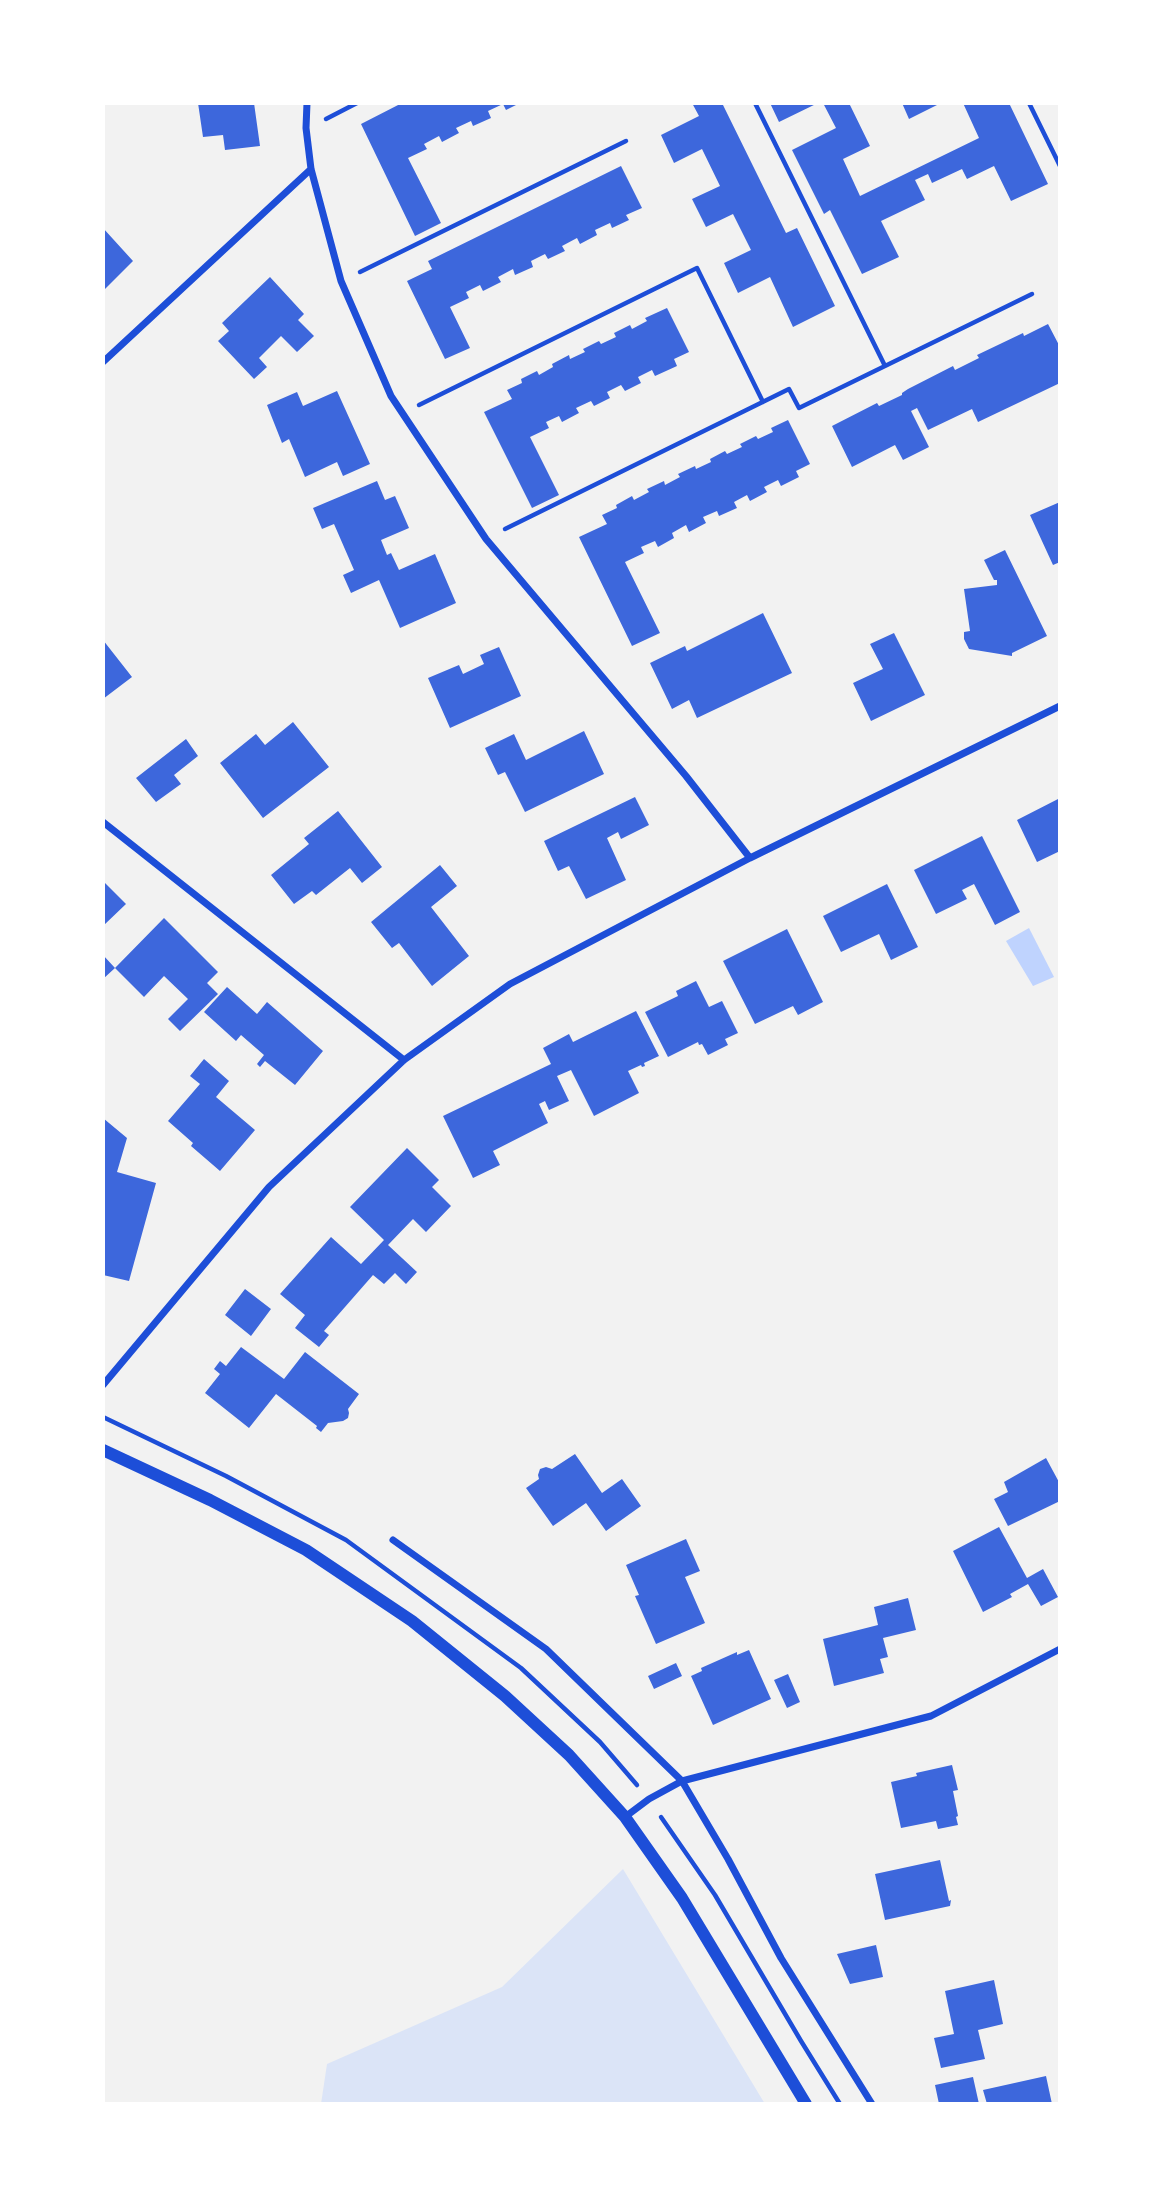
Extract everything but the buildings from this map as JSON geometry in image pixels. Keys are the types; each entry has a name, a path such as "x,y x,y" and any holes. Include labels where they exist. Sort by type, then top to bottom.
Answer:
{"street":[{"path":"307,103 306,128 311,169 341,281 391,396 485,539 686,776 750,858"},
{"path":"103,362 311,169"},
{"path":"104,1382 269,1187 404,1060 510,984 750,858 1060,706"},
{"path":"103,822 404,1060"},
{"path":"103,1450 210,1500 306,1550 412,1621 505,1696 569,1755 625,1817 682,1898 806,2104"},
{"path":"393,1540 545,1649 682,1781 728,1858 781,1958 872,2104"},
{"path":"625,1817 649,1798 682,1781 931,1716 1060,1649"}],"path":[{"path":"306,128 357,103"},
{"path":"755,103 885,366"},
{"path":"1030,103 1060,166"},
{"path":"341,281 626,141"},
{"path":"402,413 697,268 763,402"},
{"path":"485,539 789,389 799,408 1032,294"}],"shaded area":[{"path":"623,1869 765,2104 321,2104 327,2064 502,1987"}],"water":[{"path":"1029,928 1054,977 1033,986 1006,941"}]}
